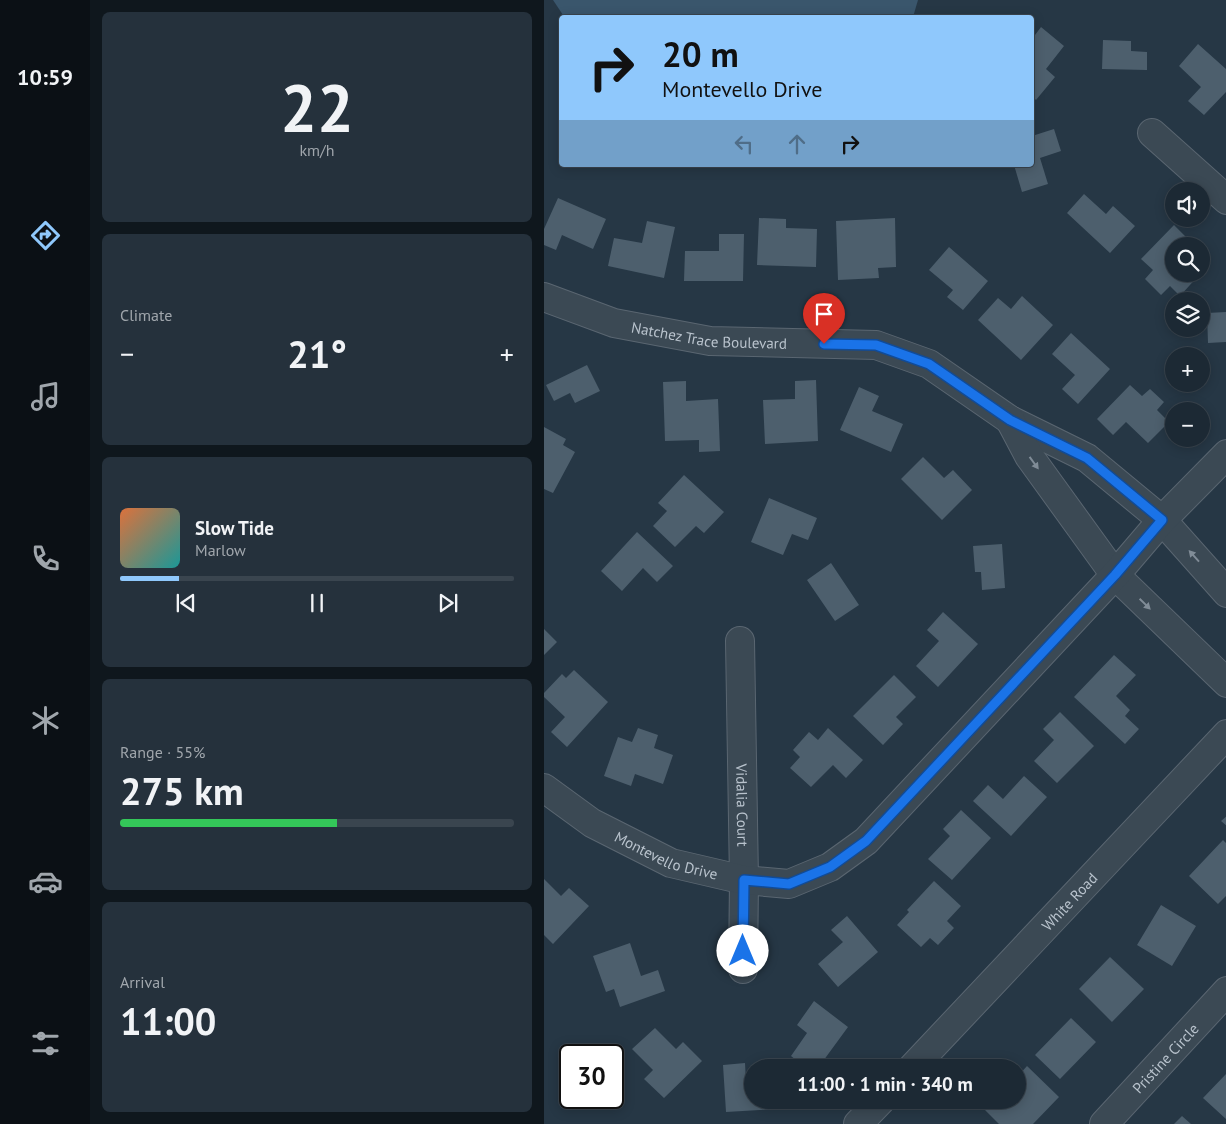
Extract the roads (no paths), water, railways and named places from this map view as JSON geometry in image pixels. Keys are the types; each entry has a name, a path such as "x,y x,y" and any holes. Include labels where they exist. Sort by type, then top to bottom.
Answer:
{"street":[{"path":"1152,133 1226,200"},
{"name":"Natchez Trace Boulevard","path":"544,297 614,323 710,341 876,345 929,364 1010,420 1087,458 1162,520 1226,593"},
{"name":"Natchez Trace Boulevard","path":"1010,420 1029,456 1115,575 1226,683"},
{"name":"Montevello Drive","path":"544,788 592,823 671,863 744,880 789,884 830,867 866,841 1115,575 1162,520 1226,454"},
{"name":"Vidalia Court","path":"740,641 744,880 743,969"},
{"name":"White Road","path":"920,1059 1226,734"},
{"name":"Pristine Circle","path":"1104,1124 1226,992"},
{"path":"858,1124 872,1109"}],"water":[{"path":"553,0 918,0 914,15 563,15"}]}
